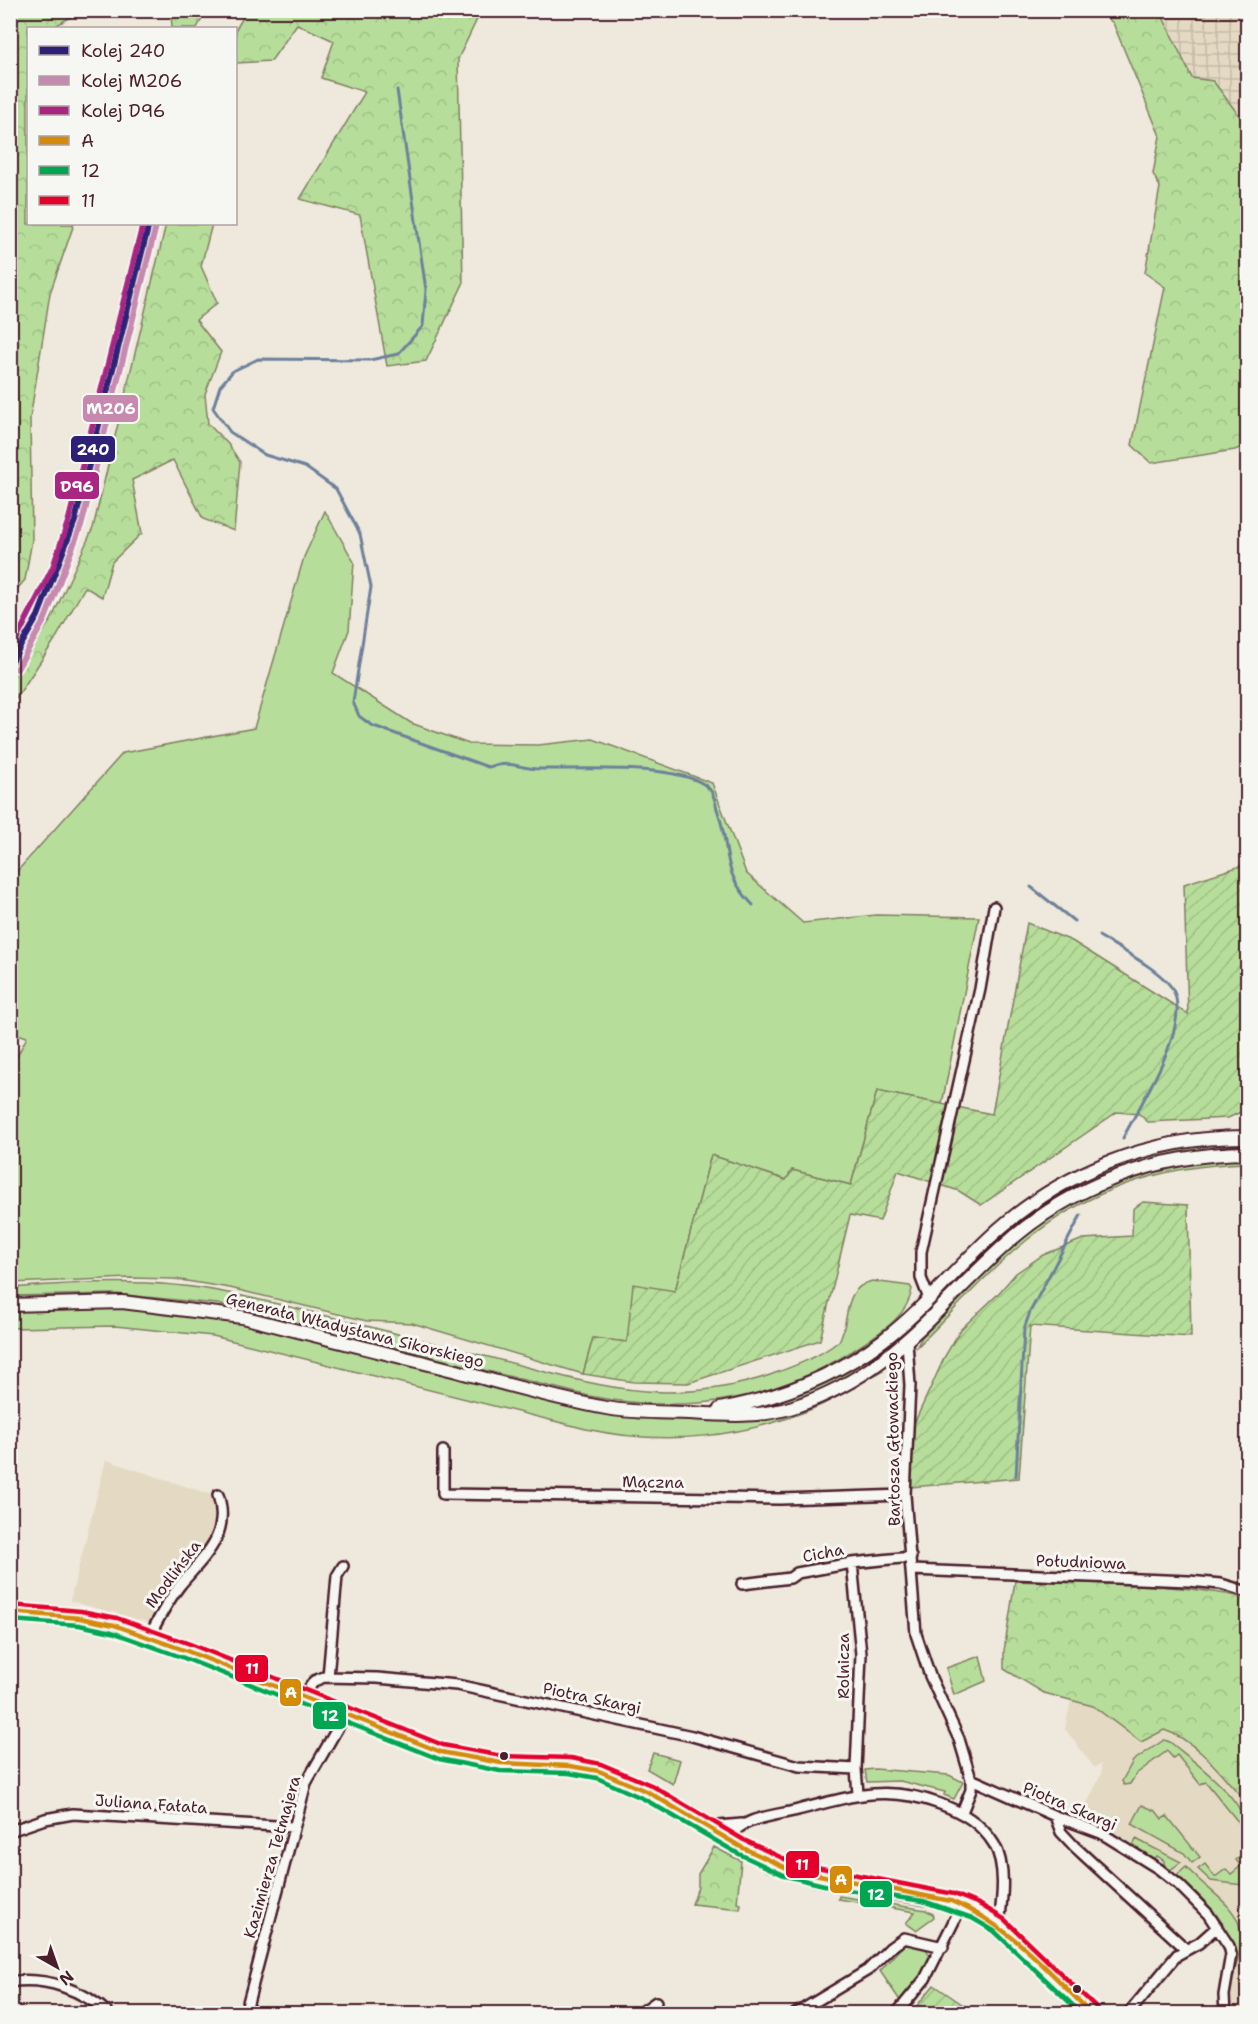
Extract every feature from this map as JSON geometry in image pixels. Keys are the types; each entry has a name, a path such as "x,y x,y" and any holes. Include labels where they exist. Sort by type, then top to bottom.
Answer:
{"main road":[{"name":"Generała Władysława Sikorskiego","path":"688,1413 774,1396 828,1374 884,1340 1011,1219 1078,1174 1163,1145 1199,1139 1248,1137"},
{"name":"Generała Władysława Sikorskiego","path":"10,1305 122,1302 231,1315 552,1396 648,1413 715,1416 790,1408 852,1380 907,1342 1006,1244 1063,1202 1104,1181 1145,1167 1192,1157 1248,1153"}],"street":[{"path":"929,1299 921,1278 921,1252 980,989 994,906"},
{"name":"Bartosza Głowackiego","path":"907,1342 910,1385 905,1494 916,1634 930,1676 959,1738 971,1779"},
{"name":"Mączna","path":"443,1451 443,1494 780,1499 905,1494"},
{"name":"Modlińska","path":"149,1636 168,1604 217,1539 222,1524 218,1494"},
{"name":"Cicha","path":"742,1584 790,1578 797,1573 852,1563 911,1557"},
{"name":"Rolnicza","path":"852,1563 861,1654 856,1769"},
{"path":"303,1697 314,1681 328,1677 335,1586 343,1566"},
{"name":"Południowa","path":"912,1570 1189,1581 1221,1584 1248,1592"},
{"path":"10,1612 80,1618 114,1625 149,1636 420,1745 481,1762 569,1764 597,1771 621,1779 768,1860 819,1877 936,1897 962,1905 984,1914 999,1925 1093,2013"},
{"name":"Piotra Skargi","path":"328,1677 458,1684 692,1736 799,1766 856,1769"},
{"name":"Kazimierza Tetmajera","path":"245,2013 306,1783 345,1715"},
{"path":"856,1769 858,1794"},
{"path":"962,1812 971,1790 971,1779"},
{"name":"Piotra Skargi","path":"971,1779 1055,1816 1101,1833 1159,1869 1202,1908 1217,1927 1231,1954 1224,1995 1225,2013"},
{"path":"707,1827 742,1824 858,1794 887,1791 904,1793 962,1812 994,1844 998,1856 1002,1878 999,1925"},
{"name":"Juliana Fałata","path":"10,1832 45,1819 73,1814 293,1827"},
{"path":"1055,1816 1061,1832 1075,1847 1186,1948"},
{"path":"728,1839 742,1824"},
{"path":"896,2013 925,1979 962,1905"},
{"path":"1128,2013 1186,1948 1199,1943 1217,1927"},
{"path":"795,2013 868,1970 890,1948 904,1938 943,1947"},
{"path":"10,1982 51,1983 67,1988 88,1998 109,2013"},
{"path":"639,2013 656,2002"}],"shaded area":[{"path":"1160,11 1247,11 1247,126 1213,81 1192,78"},
{"path":"106,1460 215,1496 218,1520 212,1546 189,1562 193,1569 182,1576 151,1623 70,1601"},
{"path":"1015,1581 1167,1586 1207,1589 1247,1598 1247,2013 1229,2013 1227,2004 1234,1955 1229,1934 1220,1918 1173,1869 1164,1866 1164,1861 1157,1856 1153,1859 1080,1817 1101,1775 1101,1764 1094,1767 1065,1729 1071,1700 1044,1693 1004,1669 1004,1651"}],"green space":[{"path":"15,11 81,11 54,27 27,27 27,225 74,225 50,293 30,419 32,540 25,580 11,596 10,17"},
{"path":"166,11 206,11 198,27 172,27 171,12"},
{"path":"247,11 481,11 458,59 463,284 426,361 387,366 360,215 300,199 365,92 321,78 334,41 297,24 271,61 237,63 237,27"},
{"path":"1099,11 1160,11 1192,78 1213,81 1247,126 1248,444 1235,450 1151,463 1132,445 1165,287 1145,273 1160,187 1153,174 1160,136 1113,23"},
{"path":"166,225 212,225 201,266 217,303 196,320 221,352 205,394 208,424 228,444 240,462 234,531 203,519 173,460 132,480 142,533 112,562 102,597 85,587 56,638 11,706 11,680 51,620 93,528"},
{"path":"325,511 354,562 349,630 333,673 411,723 469,744 538,745 593,739 712,783 746,873 803,923 876,915 979,917 942,1104 877,1091 851,1185 792,1170 787,1180 711,1155 675,1291 627,1342 593,1338 583,1374 412,1323 367,1321 230,1288 174,1279 130,1278 11,1283 11,1068 27,1037 11,1032 11,878 123,753 254,728 304,557"},
{"path":"1247,864 1247,1109 1228,1118 1148,1122 1139,1114 1117,1112 981,1205 959,1191 898,1171 880,1221 850,1215 820,1340 688,1383 634,1382 583,1374 593,1338 627,1342 633,1284 675,1291 711,1155 786,1180 792,1170 851,1185 877,1091 992,1114 1027,923 1072,941 1188,1014 1184,884"},
{"path":"1247,1142 1247,1147 1200,1151 1156,1160 1113,1173 1070,1192 881,1355 878,1351 906,1328 984,1251 1013,1226 1073,1186 1139,1159 1209,1145"},
{"path":"1225,1159 1247,1159 1247,1163 1217,1165 1159,1175 1103,1193 1077,1206 1051,1222 998,1265 916,1348 922,1337 993,1266 1027,1235 1052,1217 1106,1189 1134,1179 1164,1170"},
{"path":"1143,1202 1188,1205 1191,1337 1030,1326 1019,1478 911,1487 913,1426 945,1356 961,1329 997,1295 1016,1273 1043,1255 1083,1239 1132,1236 1133,1209"},
{"path":"872,1281 910,1286 912,1289 910,1298 895,1320 834,1362 801,1378 768,1390 699,1403 664,1404 627,1402 589,1396 217,1304 116,1294 10,1296 11,1288 64,1284 117,1282 197,1288 314,1312 579,1380 652,1391 689,1391 728,1386 770,1375 823,1352 839,1341 843,1333 848,1306 855,1291"},
{"path":"112,1307 222,1319 566,1406 637,1418 705,1418 791,1413 834,1397 881,1369 883,1371 819,1406 763,1425 704,1436 645,1437 586,1429 213,1336 115,1326 11,1328 11,1310"},
{"path":"873,1354 876,1359 827,1389 785,1404 774,1404 832,1379"},
{"path":"1015,1581 1161,1586 1247,1598 1247,1792 1240,1795 1206,1757 1175,1734 1164,1730 1141,1742 1093,1706 1044,1693 1004,1669 1004,1651"},
{"path":"980,1656 986,1681 954,1695 946,1668"},
{"path":"1164,1740 1170,1742 1192,1760 1229,1795 1245,1820 1247,1833 1206,1782 1200,1784 1177,1755 1173,1758 1167,1751 1136,1774 1130,1784 1124,1785 1122,1781 1133,1761"},
{"path":"653,1753 680,1760 673,1784 647,1769"},
{"path":"865,1770 949,1775 963,1782 954,1799 944,1795 945,1792 900,1781 867,1782"},
{"path":"1142,1805 1156,1811 1162,1819 1167,1816 1200,1857 1192,1863 1184,1853 1132,1824"},
{"path":"1136,1839 1181,1862 1170,1870 1157,1856 1153,1859 1133,1846"},
{"path":"714,1847 741,1861 737,1903 741,1904 740,1909 692,1904 698,1887 698,1874"},
{"path":"1247,1851 1247,1882 1243,1885 1211,1881 1198,1869 1205,1864 1215,1877 1226,1869 1231,1874 1241,1866 1236,1860"},
{"path":"768,1867 829,1886 929,1904 925,1906 824,1889 766,1871"},
{"path":"1186,1867 1223,1901 1239,1923 1240,1954 1233,1975 1231,1943 1226,1930 1210,1907 1177,1875"},
{"path":"839,1896 926,1910 934,1917 916,1930 906,1923 915,1912 838,1899"},
{"path":"906,1942 925,1947 931,1958 920,1978 901,2002 880,1971"},
{"path":"934,1985 975,2013 923,2013 916,2007"}],"waterway":[{"path":"397,90 426,290 423,326 398,354 370,360 258,359 233,371 220,386 213,408 230,432 265,455 305,467 336,489 360,534 371,587 353,702 359,716 371,725 488,767 504,764 533,769 631,770 681,775 699,782 713,795 731,870 742,893 753,905"},
{"path":"1031,887 1074,921"},
{"path":"1099,936 1160,975 1173,990 1177,1005 1176,1024 1162,1065 1123,1138"},
{"path":"1016,1476 1024,1329 1030,1312 1081,1215"}],"rail line":[{"name":"D96","path":"10,652 53,567 69,519 143,225"},
{"name":"240","path":"10,664 38,616 75,521 149,225"},
{"name":"M206","path":"17,669 45,619 82,523 156,226"}],"transit line":[{"name":"11","path":"11,1605 81,1611 117,1618 190,1644 443,1745 502,1756 571,1758 601,1764 651,1785 744,1840 791,1862 954,1894 979,1904 1004,1919 1098,2009"},
{"name":"A","path":"10,1612 80,1618 114,1625 187,1651 441,1752 501,1763 570,1766 599,1771 648,1792 741,1847 789,1869 951,1901 991,1922 1010,1936 1092,2014"},
{"name":"12","path":"10,1620 79,1625 112,1632 184,1658 439,1759 500,1771 569,1773 597,1778 644,1799 737,1853 786,1876 841,1889 923,1901 972,1918 994,1931 1082,2014"}]}
